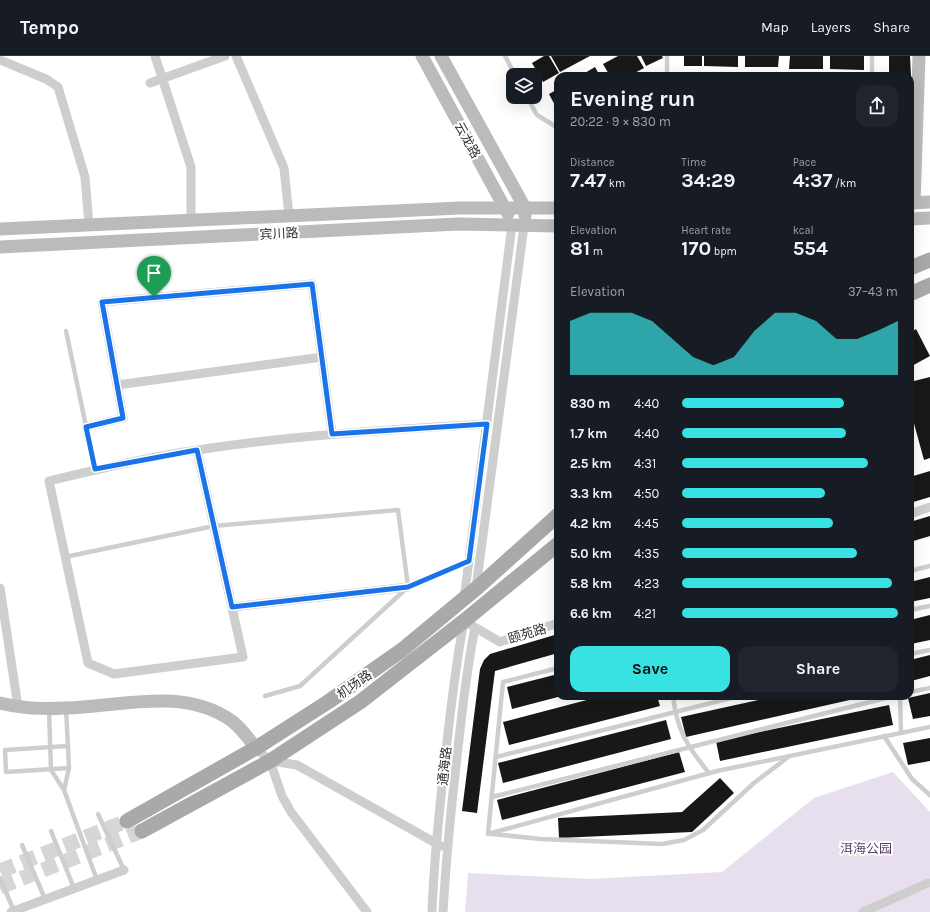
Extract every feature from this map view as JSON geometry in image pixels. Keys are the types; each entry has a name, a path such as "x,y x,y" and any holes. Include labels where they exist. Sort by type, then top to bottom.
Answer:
{"main road":[{"name":"云龙路","path":"422,56 506,208 518,226"},
{"name":"云龙路","path":"441,56 525,208"},
{"path":"914,161 919,56"},
{"path":"914,203 930,202"},
{"name":"宾川路","path":"0,229 460,208 554,208"},
{"path":"518,226 525,208"},
{"path":"914,219 930,218"},
{"name":"宾川路","path":"0,247 450,225 554,226"},
{"path":"914,266 930,260"},
{"path":"914,292 930,285"},
{"name":"机场路","path":"128,821 256,748 328,702 402,650 476,590 554,519"},
{"name":"机场路","path":"142,831 270,761 360,702 469,624 554,548"},
{"path":"0,703 18,707 66,708 136,701 174,700 208,708 232,721 256,748"}],"street":[{"path":"155,56 191,167 191,220"},
{"path":"150,82 225,56"},
{"path":"236,56 284,168 289,216"},
{"path":"0,60 46,79 58,86 86,177 89,225"},
{"path":"464,599 487,424 518,226"},
{"path":"476,590 518,226"},
{"path":"86,427 123,418 102,302 312,284 332,434"},
{"path":"117,385 322,357"},
{"path":"197,450 243,657 114,674 88,664 49,481 95,469 197,450 332,434 487,424"},
{"path":"914,513 930,507"},
{"path":"232,607 408,587"},
{"path":"0,588 18,707"},
{"name":"颐苑路","path":"469,624 500,642 554,624"},
{"name":"通海路","path":"432,912 436,843 450,714 469,624"},
{"name":"通海路","path":"443,912 447,849 461,722 469,624"},
{"path":"256,748 270,761 282,796 291,812 367,912"},
{"path":"270,761 297,765 447,849"},
{"path":"12,912 124,870"},
{"path":"863,912 928,883"}],"lane":[{"path":"505,56 511,68"},
{"path":"667,56 667,72"},
{"path":"872,56 872,72"},
{"path":"531,104 537,115 554,126"},
{"path":"66,331 95,469"},
{"path":"65,557 214,526 398,510 408,587"},
{"path":"265,696 300,686 408,587 469,561"},
{"path":"914,570 930,566"},
{"path":"914,609 930,606"},
{"path":"914,653 930,650"},
{"path":"488,834 503,682 554,669"},
{"path":"914,691 930,688"},
{"path":"673,700 674,712 678,727 689,748 709,773"},
{"path":"496,757 723,700"},
{"path":"492,797 878,700"},
{"path":"900,700 901,732"},
{"path":"49,708 52,770 64,790 97,880"},
{"path":"64,790 69,768 66,708"},
{"path":"488,834 709,773 930,727"},
{"path":"884,736 912,779 930,795"},
{"path":"68,746 5,750 6,772 69,768"},
{"path":"488,834 541,839 662,844 684,840 703,830 754,783 789,757"},
{"path":"98,814 124,870"},
{"path":"51,831 74,888"},
{"path":"22,845 45,899"},
{"path":"0,878 12,912"}],"green space":[{"name":"洱海公园","path":"893,772 930,812 930,912 465,912 468,873 591,879 722,872 814,798"}],"building":[{"path":"544,56 549,56 558,72 554,72 554,76 543,82 542,68 535,68 532,63"},
{"path":"551,56 590,56 560,72"},
{"path":"618,56 637,56 644,68 636,72 608,72 603,64"},
{"path":"641,56 662,56 663,58 646,66"},
{"path":"684,56 702,56 702,66 684,66"},
{"path":"704,56 738,56 738,67 704,66"},
{"path":"745,56 779,56 778,67 745,67"},
{"path":"790,56 823,56 823,69 789,69"},
{"path":"830,56 864,56 864,70 830,69"},
{"path":"889,56 910,56 911,72 889,72"},
{"path":"595,67 598,72 587,72"},
{"path":"554,91 554,103 549,94"},
{"path":"916,329 930,356 914,365 914,330"},
{"path":"930,377 930,458 924,460 914,424 914,381"},
{"path":"930,471 930,497 914,502 914,476"},
{"path":"930,516 930,536 914,541 914,521"},
{"path":"930,577 930,598 914,601 914,581"},
{"path":"930,615 930,640 914,643 914,619"},
{"path":"554,635 554,654 495,671 477,813 462,811 480,669 484,660 490,654"},
{"path":"930,655 930,676 914,680 914,659"},
{"path":"554,675 554,698 512,709 507,687"},
{"path":"930,693 930,716 913,719 908,700 914,700 914,697"},
{"path":"587,700 658,700 660,706 509,745 503,722"},
{"path":"758,700 850,700 686,737 681,717"},
{"path":"889,705 893,725 720,761 716,741"},
{"path":"666,720 671,739 503,783 498,763"},
{"path":"930,738 930,761 908,765 903,743"},
{"path":"679,752 685,772 502,820 497,800"},
{"path":"720,778 734,793 692,832 559,838 558,818 682,812"}],"tunnel":[{"path":"0,871 127,821"},
{"path":"0,887 142,831"},
{"path":"0,889 3,886"}],"route":[{"path":"312,284 332,434 487,424 469,561 408,587 232,607 197,450 95,469 86,427 123,418 102,302 154,297 312,284"}]}
